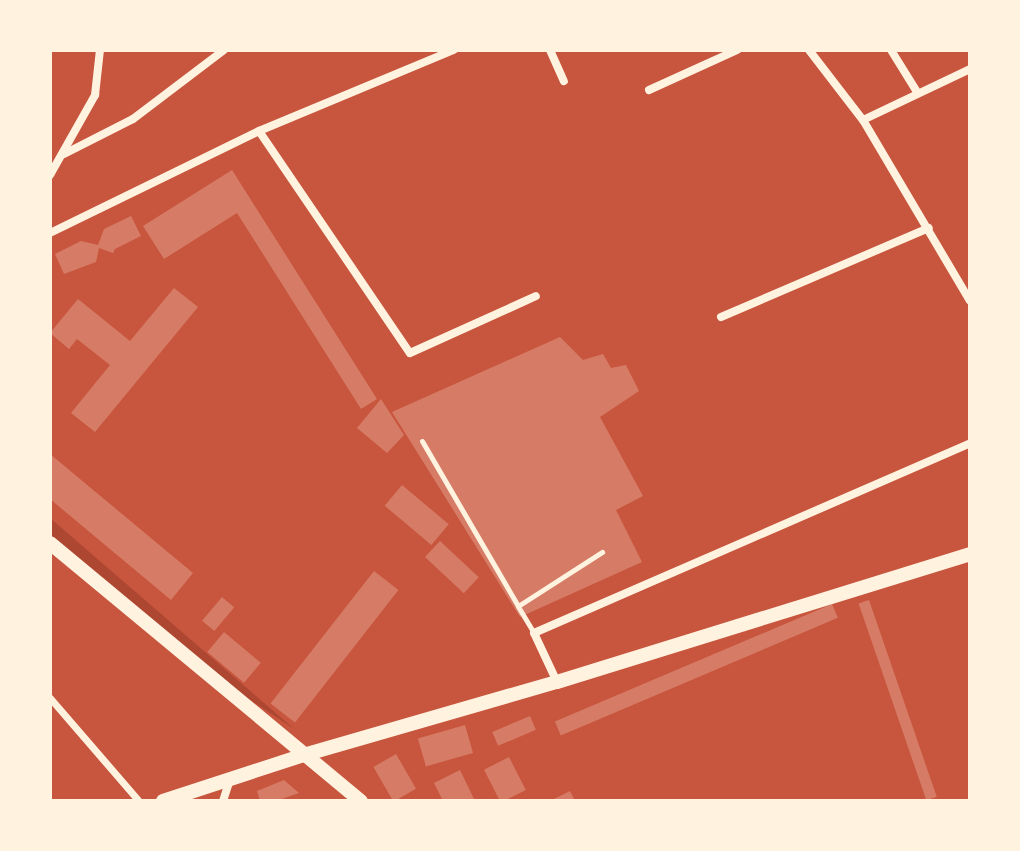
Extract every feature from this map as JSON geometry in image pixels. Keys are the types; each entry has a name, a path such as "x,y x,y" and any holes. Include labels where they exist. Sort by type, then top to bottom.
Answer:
{"main road":[{"path":"50,543 361,801"},
{"path":"163,801 307,754 557,682 970,554"}],"street":[{"path":"50,175 95,95 100,50"},
{"path":"64,154 133,119 224,50"},
{"path":"50,233 259,131 454,50"},
{"path":"550,50 564,81"},
{"path":"649,90 737,50"},
{"path":"809,50 863,120 965,282 970,301"},
{"path":"891,50 917,92"},
{"path":"863,120 970,69"},
{"path":"259,131 410,353 536,296"},
{"path":"721,317 929,228"},
{"path":"557,682 534,633 970,443"},
{"path":"50,698 139,801"},
{"path":"223,801 230,780"}],"lane":[{"path":"422,441 534,633"},
{"path":"518,606 602,552"}],"shaded area":[{"path":"50,518 293,728 226,684 50,541"}],"building":[{"path":"232,170 377,399 361,409 237,213 164,259 143,226"},
{"path":"131,216 141,236 113,253 99,248 96,262 64,274 55,254 81,241 98,245 104,229"},
{"path":"174,288 198,307 95,432 71,413 110,365 77,339 69,349 50,333 78,299 130,341"},
{"path":"560,337 583,360 603,354 611,368 626,365 639,391 600,417 643,496 616,510 642,562 520,617 392,412"},
{"path":"381,399 404,435 387,453 357,428"},
{"path":"50,454 193,573 171,600 50,499"},
{"path":"402,485 449,524 431,545 385,506"},
{"path":"440,541 479,577 464,593 425,557"},
{"path":"374,571 398,590 295,722 271,703"},
{"path":"222,597 234,607 214,631 202,621"},
{"path":"869,600 937,797 926,800 859,604"},
{"path":"832,604 838,618 561,735 555,722"},
{"path":"224,632 261,663 244,683 207,652"},
{"path":"530,716 536,730 498,746 492,732"},
{"path":"465,725 473,753 426,766 418,739"},
{"path":"396,754 416,789 393,801 373,767"},
{"path":"509,757 526,790 500,801 484,770"},
{"path":"460,770 475,801 443,801 434,783"},
{"path":"284,780 299,793 276,801 260,801 257,791"},
{"path":"570,791 575,801 550,801"}]}
